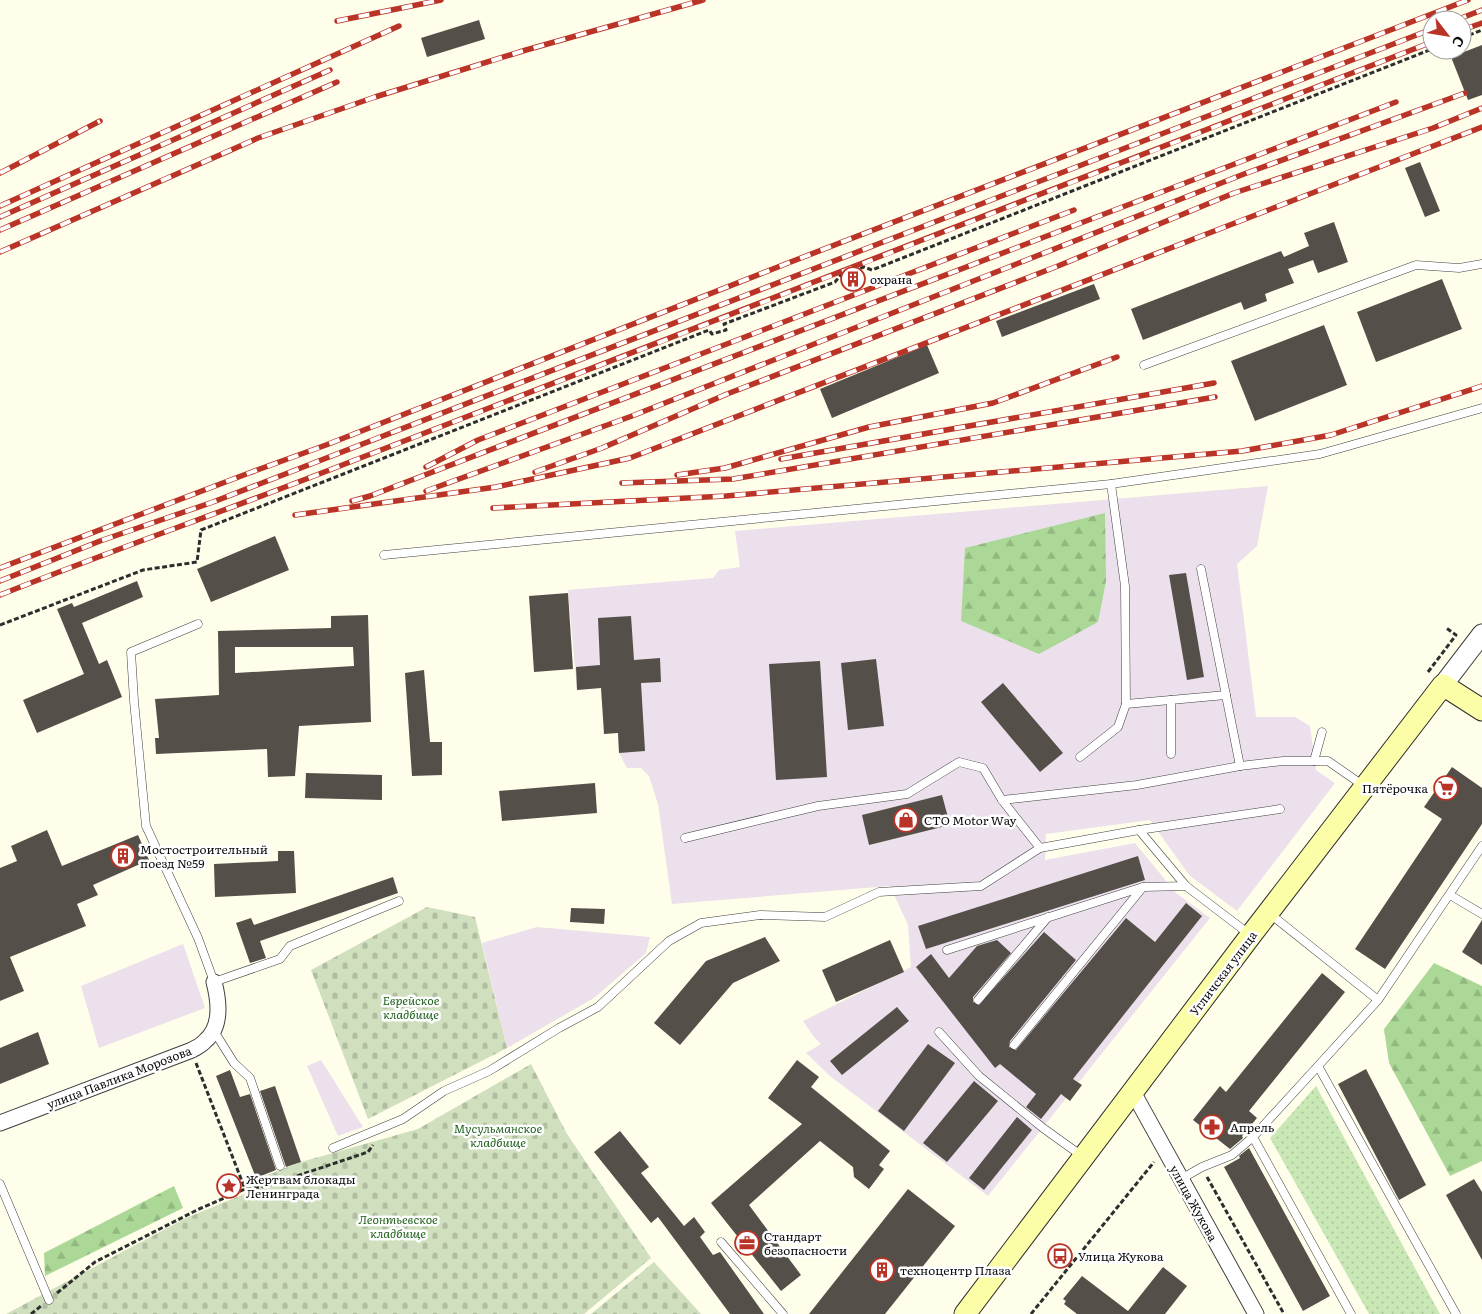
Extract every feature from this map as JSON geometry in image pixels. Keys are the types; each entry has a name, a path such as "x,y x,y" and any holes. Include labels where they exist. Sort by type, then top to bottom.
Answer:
{"main road":[{"path":"1443,685 1482,710"},
{"name":"Угличская улица","path":"965,1314 1251,935 1443,685"}],"street":[{"name":"Угличская улица","path":"1443,685 1482,634"},
{"path":"214,982 218,999 214,1031"},
{"name":"улица Павлика Морозова","path":"0,1123 192,1050 206,1041 214,1031"},
{"name":"улица Жукова","path":"1133,1092 1256,1314"}],"lane":[{"path":"1144,365 1416,265 1459,268 1482,264"},
{"path":"384,555 1111,484 1320,454 1482,408"},
{"path":"1080,757 1118,727 1126,704 1125,586 1111,484"},
{"path":"1201,569 1240,766"},
{"path":"198,624 132,652 134,701 146,826 198,938 214,982 280,959 290,946 399,901"},
{"path":"1126,704 1226,695"},
{"path":"1171,700 1171,754"},
{"path":"1314,761 1322,732"},
{"path":"1002,800 1137,785 1240,766 1283,761 1328,761 1365,787"},
{"path":"685,838 818,806 907,794 959,762 983,768 1002,800 1040,848"},
{"path":"333,1148 403,1119 444,1091 489,1070 598,1006 669,941 701,923 760,916 825,917 879,892 981,886 1040,848 1139,830 1280,809"},
{"path":"1139,830 1186,886 1251,935"},
{"path":"1181,1179 1202,1167 1232,1155 1253,1137 1378,1000 1482,846"},
{"path":"947,950 1143,887 1186,886"},
{"path":"1014,1045 1143,887"},
{"path":"1450,895 1482,914"},
{"path":"1269,912 1378,1000"},
{"path":"978,1000 1048,917"},
{"path":"214,1031 234,1063 250,1078 280,1166"},
{"path":"939,1032 979,1076 1043,1128 1084,1157"},
{"path":"1318,1066 1456,1314"},
{"path":"1253,1137 1352,1314"},
{"path":"0,1184 49,1300"},
{"path":"721,1242 783,1314"}],"path":[{"path":"0,626 143,570 197,562 201,530 709,330 712,334 726,330 724,324 835,282 840,276 864,267 872,270 1422,53"},
{"path":"1445,627 1456,635"},
{"path":"192,1050 245,1189"},
{"path":"31,1314 95,1262 199,1209 245,1189 267,1186 368,1152 389,1125"},
{"path":"1031,1314 1164,1150"},
{"path":"1202,1167 1284,1314"}],"shaded area":[{"path":"1268,486 1257,546 1237,564 1256,717 1295,717 1310,726 1316,770 1335,783 1237,911 1189,875 1150,820 1046,834 1045,860 1135,843 1176,893 1210,918 988,1196 830,1076 806,1053 821,1044 803,1021 911,967 908,925 890,886 672,904 658,804 649,776 641,768 627,768 619,753 618,733 601,688 577,690 568,590 713,578 719,570 740,567 735,531"},
{"path":"537,927 650,937 646,953 594,998 507,1048 482,943"},
{"path":"183,944 205,1008 99,1048 81,986"},
{"path":"321,1060 363,1127 338,1136 307,1066"}],"green space":[{"path":"1105,513 1106,581 1098,622 1039,654 961,621 965,548"},
{"name":"Еврейское кладбище","path":"427,907 475,917 507,1048 368,1119 311,970"},
{"path":"1434,963 1482,986 1482,1161 1450,1176 1389,1063 1384,1029"},
{"name":"Леонтьевское кладбище","path":"531,1064 567,1134 651,1258 584,1314 6,1314 186,1218 254,1190 251,1181 301,1162 418,1129"},
{"path":"1316,1086 1440,1314 1369,1314 1270,1138"},
{"path":"174,1186 183,1208 45,1276 44,1253"},
{"path":"654,1262 701,1314 591,1314"}],"building":[{"path":"479,20 485,39 427,57 421,38"},
{"path":"1482,45 1482,95 1468,100 1452,60 1472,60 1472,49"},
{"path":"1420,162 1440,211 1425,217 1405,168"},
{"path":"1334,222 1348,262 1318,273 1313,260 1288,269 1294,283 1265,294 1267,301 1244,310 1241,302 1143,340 1131,309 1281,251 1284,257 1309,246 1304,233"},
{"path":"1442,279 1462,329 1376,362 1357,312"},
{"path":"1094,284 1100,299 1002,337 996,321"},
{"path":"1324,325 1347,385 1255,421 1231,361"},
{"path":"927,345 939,373 832,418 820,389"},
{"path":"275,536 289,570 211,602 197,569"},
{"path":"1186,573 1204,677 1187,680 1169,575"},
{"path":"137,581 143,597 82,623 99,664 107,660 122,697 37,733 23,700 84,674 57,609 72,603 74,607"},
{"path":"568,593 573,669 534,672 529,596"},
{"path":"368,615 371,722 299,726 295,776 268,777 267,749 156,754 155,738 159,738 155,699 219,695 218,631 331,628 331,616","holes":["235,647 353,647 354,666 235,673"]},
{"path":"631,616 634,660 660,658 661,682 641,683 645,751 619,753 618,733 604,734 601,688 577,690 576,667 600,665 598,618"},
{"path":"876,659 884,726 848,730 841,663"},
{"path":"820,661 827,777 776,780 769,664"},
{"path":"424,670 430,742 442,742 442,775 412,776 405,673"},
{"path":"1003,683 1063,753 1040,772 981,702"},
{"path":"1452,767 1482,788 1482,824 1385,969 1355,949 1442,819 1424,807"},
{"path":"306,773 382,775 382,800 305,798"},
{"path":"595,783 597,813 502,821 499,791"},
{"name":"СТО Motor Way","path":"942,795 950,825 869,845 862,815"},
{"path":"47,830 62,866 138,835 149,860 93,885 98,895 77,904 86,926 10,957 24,991 0,1001 0,868 17,861 11,846"},
{"path":"278,851 294,851 296,893 215,897 214,864 278,861"},
{"path":"1138,856 1145,880 926,949 918,926"},
{"path":"393,877 398,893 260,941 266,958 250,963 236,923 251,918 254,925"},
{"path":"1186,903 1202,916 1073,1079 1082,1085 1070,1101 1061,1094 1041,1119 1026,1107 1036,1094 1000,1064 995,1068 916,967 931,954 949,978 977,946 997,940 1011,953 973,997 973,1002 979,1005 1044,932 1076,960 1010,1041 1009,1047 1016,1050 1126,918 1155,942"},
{"path":"571,908 605,909 604,924 570,922"},
{"path":"1482,920 1482,965 1462,952"},
{"path":"765,937 780,961 733,983 680,1045 654,1023 706,961"},
{"path":"890,940 904,972 836,1002 822,970"},
{"path":"1322,973 1345,992 1249,1111 1257,1118 1242,1136 1243,1138 1230,1149 1193,1120 1220,1086 1226,1092"},
{"path":"897,1007 909,1021 842,1075 830,1061"},
{"path":"38,1032 49,1064 0,1084 0,1048"},
{"path":"928,1044 955,1063 904,1131 878,1111"},
{"path":"797,1060 819,1077 811,1087 890,1151 879,1165 884,1169 869,1189 854,1177 853,1167 820,1141 749,1205 801,1275 781,1291 711,1203 802,1124 768,1098"},
{"path":"1366,1069 1426,1185 1399,1200 1338,1084"},
{"path":"230,1070 240,1097 250,1094 276,1170 256,1178 216,1076"},
{"path":"974,1081 998,1101 947,1162 923,1143"},
{"path":"275,1086 301,1162 286,1167 260,1091"},
{"path":"1017,1117 1032,1130 984,1190 969,1178"},
{"path":"620,1131 649,1167 641,1173 684,1226 694,1217 705,1232 700,1237 713,1255 720,1252 764,1314 730,1314 658,1217 651,1223 594,1152"},
{"path":"1249,1148 1330,1296 1303,1311 1224,1167 1240,1158 1239,1156"},
{"path":"1474,1179 1482,1192 1482,1260 1446,1195"},
{"name":"техноцентр Плаза","path":"908,1189 955,1226 885,1314 809,1314"},
{"path":"1163,1267 1187,1286 1165,1314 1077,1314 1064,1304 1066,1301 1063,1299 1082,1276 1128,1311"}],"railway":[{"path":"337,21 441,0"},
{"path":"0,252 258,138 375,97 526,50 703,0"},
{"path":"0,568 326,445 788,263 1468,0"},
{"path":"1472,14 1482,10"},
{"path":"1472,26 1482,23"},
{"path":"0,206 399,26"},
{"path":"0,581 100,541 213,502 1422,33"},
{"path":"0,595 332,469 1422,46"},
{"path":"0,217 330,70"},
{"path":"0,230 337,82"},
{"path":"426,491 632,416 1244,174 1465,93"},
{"path":"352,501 370,496 1396,102"},
{"path":"535,472 602,448 727,394 1058,266 1234,193 1433,128 1482,108"},
{"path":"0,173 100,121"},
{"path":"295,515 496,487 630,458 1482,127"},
{"path":"426,467 478,440 1074,210"},
{"path":"677,475 725,468 869,427 993,403 1117,357"},
{"path":"781,459 1214,383"},
{"path":"493,508 726,496 1242,451 1331,435 1482,386"},
{"path":"622,483 733,479 1215,397"}],"place":[{"name":"охрана","path":"853,279"},
{"name":"Пятёрочка","path":"1446,788"},
{"name":"СТО Motor Way","path":"906,820"},
{"name":"Мостостроительный поезд №59","path":"123,856"},
{"name":"Апрель","path":"1212,1127"},
{"name":"Жертвам блокады Ленинграда","path":"229,1186"},
{"name":"Стандарт безопасности","path":"747,1243"},
{"name":"Улица Жукова","path":"1060,1256"},
{"name":"техноцентр Плаза","path":"882,1270"}],"park label":[{"name":"Мусульманское кладбище","path":"498,1135"}]}
